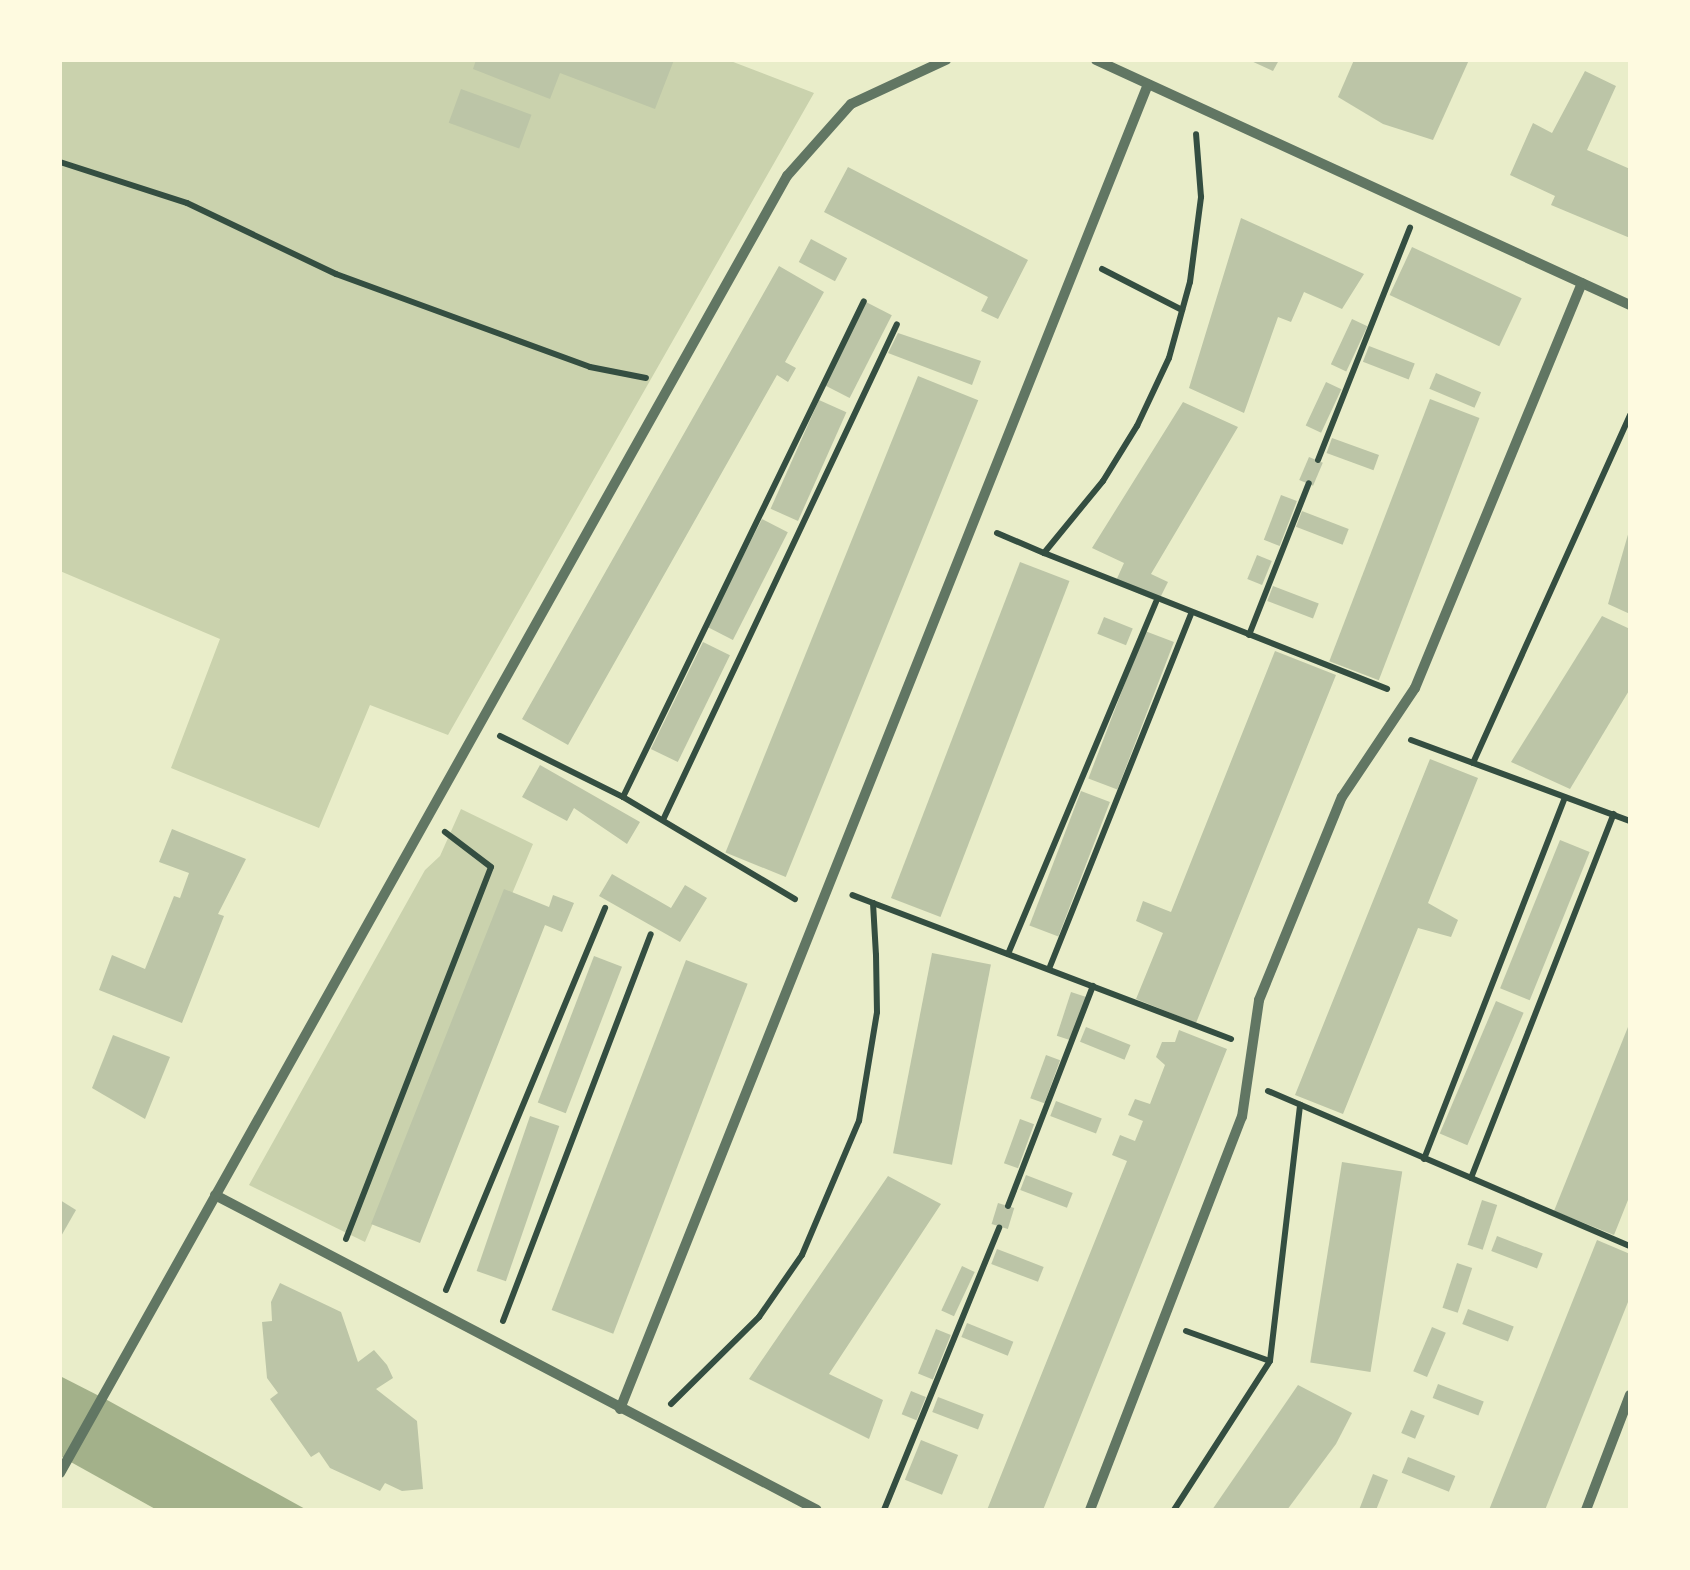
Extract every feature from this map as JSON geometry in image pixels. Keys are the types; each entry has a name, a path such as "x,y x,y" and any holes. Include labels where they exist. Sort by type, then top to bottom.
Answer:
{"street":[{"path":"60,1472 787,176 851,104 946,60"},
{"path":"1096,60 1630,305"},
{"path":"620,1410 1148,84"},
{"path":"1090,1510 1242,1117 1260,1000 1342,797 1408,697 1582,283"},
{"path":"215,1196 649,1426 817,1510"},
{"path":"1586,1510 1630,1395"}],"path":[{"path":"1044,553 1103,481 1137,426 1169,358 1182,310 1200,197 1194,105"},
{"path":"60,162 187,203 336,274 572,360 672,384"},
{"path":"1318,460 1418,208"},
{"path":"1078,257 1182,310"},
{"path":"622,797 864,300"},
{"path":"663,820 897,324"},
{"path":"1473,763 1630,415"},
{"path":"1249,635 1309,483"},
{"path":"973,522 1156,602 1408,697"},
{"path":"1008,954 1156,602"},
{"path":"1050,969 1191,614"},
{"path":"480,726 622,797 818,912"},
{"path":"1385,730 1630,821"},
{"path":"1424,1160 1565,798"},
{"path":"1470,1178 1614,814"},
{"path":"338,1259 492,867 426,820"},
{"path":"828,886 1254,1047"},
{"path":"649,1426 759,1316 830,1199 859,1121 878,1012 872,902"},
{"path":"438,1312 605,908"},
{"path":"495,1342 651,934"},
{"path":"1008,1206 1093,986"},
{"path":"1248,1083 1630,1246"},
{"path":"1174,1510 1270,1361 1300,1105"},
{"path":"884,1510 999,1228"},
{"path":"1161,1322 1270,1361"}],"shaded area":[{"path":"60,60 728,60 814,93 448,735 370,705 319,828 171,768 220,639 60,571"},
{"path":"461,809 533,844 365,1242 249,1185 425,870 440,856"},
{"path":"60,1376 307,1510 157,1510 60,1456"}],"building":[{"path":"476,60 674,60 655,109 560,73 550,99 473,69"},
{"path":"1249,60 1279,60 1273,71"},
{"path":"1354,60 1469,60 1433,140 1383,124 1338,97"},
{"path":"1585,71 1616,86 1587,150 1630,169 1630,238 1551,205 1555,196 1510,175 1533,123 1552,133"},
{"path":"461,89 531,115 519,148 449,123"},
{"path":"848,167 1028,260 998,319 981,311 988,297 824,212"},
{"path":"1241,218 1364,274 1342,309 1304,292 1291,322 1278,317 1244,413 1189,388"},
{"path":"811,239 847,258 835,281 799,262"},
{"path":"1412,247 1522,298 1499,346 1390,295"},
{"path":"779,266 824,292 785,362 796,368 788,382 777,375 568,745 522,719"},
{"path":"866,302 892,315 850,398 824,385"},
{"path":"1352,319 1367,326 1346,371 1331,364"},
{"path":"898,333 981,361 972,385 888,353"},
{"path":"1369,346 1415,364 1409,379 1363,362"},
{"path":"1436,373 1481,392 1474,408 1429,389"},
{"path":"918,376 978,400 786,877 725,853"},
{"path":"1326,382 1341,389 1321,433 1306,426"},
{"path":"1430,399 1479,418 1379,680 1329,661"},
{"path":"819,400 846,412 798,521 771,509"},
{"path":"1183,402 1238,427 1151,574 1168,582 1158,602 1115,583 1124,563 1092,548"},
{"path":"1332,438 1379,455 1374,470 1327,453"},
{"path":"1309,457 1323,463 1313,486 1299,480"},
{"path":"1281,495 1297,501 1280,546 1264,540"},
{"path":"1302,511 1349,529 1343,545 1296,527"},
{"path":"762,519 788,532 733,640 707,627"},
{"path":"1630,532 1630,614 1608,604"},
{"path":"1257,555 1272,561 1262,585 1247,579"},
{"path":"1020,562 1069,581 940,917 891,898"},
{"path":"1273,586 1319,604 1313,618 1267,601"},
{"path":"1602,616 1630,629 1630,689 1570,789 1511,762"},
{"path":"1104,617 1133,629 1126,645 1097,634"},
{"path":"1145,631 1174,642 1117,790 1088,779"},
{"path":"703,642 730,655 678,762 651,749"},
{"path":"1275,651 1336,675 1196,1023 1136,999 1163,933 1136,921 1143,901 1171,912"},
{"path":"1430,759 1478,778 1428,903 1458,920 1451,937 1418,928 1343,1114 1295,1095"},
{"path":"540,765 640,822 627,844 574,808 567,821 522,797"},
{"path":"1081,791 1110,802 1058,937 1029,925"},
{"path":"172,829 246,859 218,914 224,916 182,1023 99,990 112,955 145,969 174,896 180,898 189,873 159,862"},
{"path":"1560,840 1590,852 1530,1000 1500,988"},
{"path":"612,874 671,908 685,885 707,898 680,942 599,896"},
{"path":"504,889 549,907 553,895 574,903 562,932 545,925 420,1243 371,1224"},
{"path":"932,953 991,964 952,1165 893,1153"},
{"path":"594,956 622,967 566,1113 538,1103"},
{"path":"686,960 748,984 613,1334 552,1310"},
{"path":"1071,992 1086,997 1072,1041 1057,1036"},
{"path":"1496,1001 1524,1013 1467,1145 1440,1134"},
{"path":"1630,1022 1630,1195 1614,1235 1554,1211"},
{"path":"1086,1027 1131,1045 1125,1060 1080,1042"},
{"path":"1179,1030 1227,1049 1043,1510 987,1510 1127,1161 1112,1155 1120,1135 1135,1141 1143,1121 1128,1115 1135,1099 1150,1104 1165,1065 1156,1057 1162,1042 1175,1042"},
{"path":"113,1035 170,1057 145,1119 92,1088"},
{"path":"1046,1055 1060,1060 1044,1103 1030,1098"},
{"path":"1056,1101 1102,1119 1096,1133 1050,1116"},
{"path":"530,1116 559,1126 506,1281 477,1271"},
{"path":"1020,1119 1034,1124 1018,1168 1004,1163"},
{"path":"1342,1162 1402,1172 1370,1372 1310,1363"},
{"path":"1026,1175 1073,1193 1067,1208 1020,1190"},
{"path":"888,1176 941,1204 829,1374 883,1400 869,1439 749,1379"},
{"path":"60,1200 76,1210 60,1238"},
{"path":"1482,1200 1497,1205 1483,1250 1467,1245"},
{"path":"998,1203 1014,1208 1008,1229 992,1224"},
{"path":"1497,1236 1543,1254 1537,1268 1491,1251"},
{"path":"1597,1240 1630,1254 1630,1297 1545,1510 1489,1510"},
{"path":"997,1249 1044,1267 1038,1282 991,1264"},
{"path":"1457,1263 1472,1268 1458,1313 1442,1308"},
{"path":"962,1266 975,1272 954,1316 941,1310"},
{"path":"280,1283 341,1312 358,1362 374,1350 387,1365 393,1378 376,1389 417,1421 423,1489 402,1491 385,1483 380,1491 330,1468 319,1452 311,1457 270,1399 278,1393 267,1378 262,1322 272,1321 271,1302"},
{"path":"1468,1309 1514,1327 1508,1341 1462,1324"},
{"path":"967,1323 1013,1342 1008,1356 961,1337"},
{"path":"1432,1327 1446,1333 1427,1377 1413,1371"},
{"path":"936,1329 951,1335 933,1379 918,1374"},
{"path":"1438,1384 1484,1402 1478,1416 1433,1398"},
{"path":"1298,1385 1352,1413 1336,1444 1287,1510 1212,1510"},
{"path":"911,1391 926,1397 916,1420 902,1414"},
{"path":"938,1397 984,1415 978,1429 932,1412"},
{"path":"1411,1410 1425,1416 1415,1439 1401,1433"},
{"path":"921,1440 958,1455 942,1495 905,1480"},
{"path":"1408,1457 1455,1476 1449,1492 1402,1473"},
{"path":"1373,1474 1388,1480 1376,1510 1359,1510"}]}
